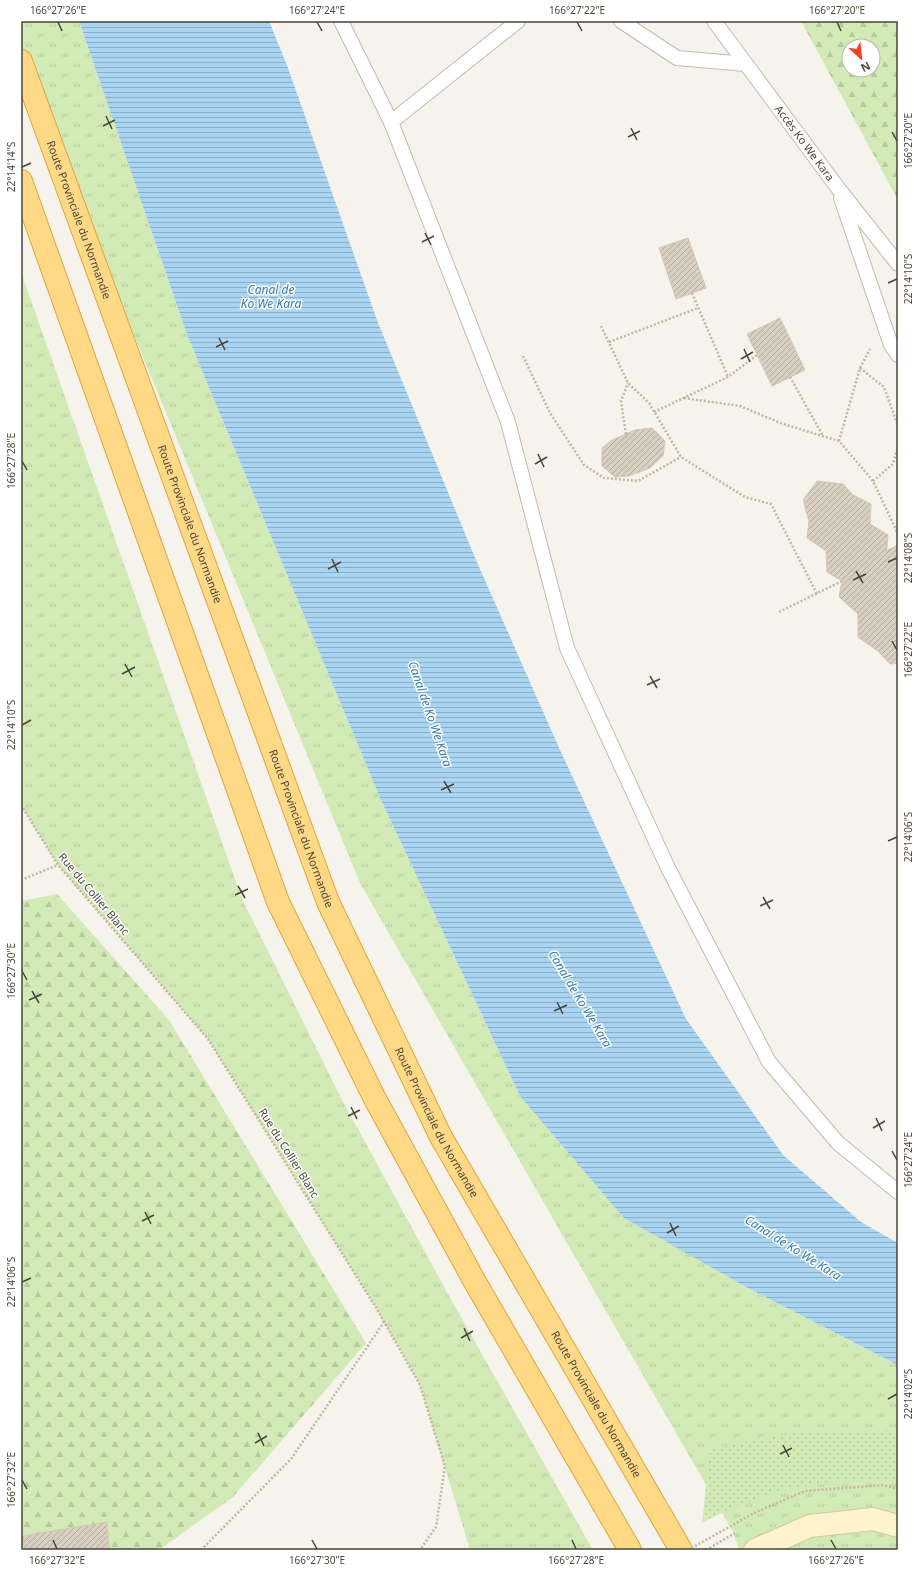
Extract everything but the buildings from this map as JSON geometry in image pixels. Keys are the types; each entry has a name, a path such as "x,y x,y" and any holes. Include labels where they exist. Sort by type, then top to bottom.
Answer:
{"highway":[{"name":"Route Provinciale du Normandie","path":"21,61 328,902 441,1137 681,1550"},
{"path":"21,181 278,902 374,1097 475,1282 628,1547"},
{"path":"660,1515 693,1550"}],"main road":[{"path":"755,1550 810,1526 873,1519 898,1526"}],"lane":[{"path":"341,21 391,122 508,422 567,648 668,868 769,1062 838,1143 898,1192"},
{"path":"391,122 518,21"},
{"path":"620,21 677,58 746,64"},
{"name":"Accès Ko We Kara","path":"714,21 838,188 898,264"},
{"path":"838,188 891,345 898,355"}],"path":[{"path":"692,293 728,377"},
{"path":"609,342 698,308"},
{"path":"839,441 860,368 884,324"},
{"path":"601,326 628,383 648,403 681,457 745,497 770,504 817,594"},
{"path":"654,412 728,377 758,355"},
{"path":"523,356 550,413 584,465 604,478 638,481 681,457"},
{"path":"860,368 884,387 898,426"},
{"path":"790,377 824,436"},
{"path":"626,434 620,401 628,383"},
{"path":"684,398 740,406 783,424 839,441 873,481 898,534"},
{"path":"873,481 893,464 898,446"},
{"path":"779,612 842,581"},
{"name":"Rue du Collier Blanc","path":"21,805 58,865 208,1039 384,1322 420,1385 445,1466 436,1527 420,1550"},
{"path":"21,880 58,865"},
{"path":"201,1550 291,1459 384,1322"},
{"path":"688,1550 754,1513 805,1491 882,1485 898,1489"},
{"path":"706,1550 740,1531"}],"green space":[{"path":"21,21 79,21 188,337 381,800 520,1096 748,1288 898,1365 898,1550 739,1550 733,1532 360,883 21,61"},
{"path":"801,21 898,21 898,200"},
{"path":"21,272 242,899 340,1096 448,1294 593,1550 470,1550 420,1385 375,1306 208,1039 58,865 21,805"},
{"path":"57,894 169,1020 366,1343 233,1497 159,1550 21,1550 21,901"},
{"path":"889,1430 898,1432 898,1480 845,1479 779,1491 729,1509 702,1523 710,1449 798,1432"},
{"path":"898,1547 898,1550 823,1550 828,1549"}],"water":[{"name":"Canal de Ko We Kara","path":"79,21 269,21 288,68 378,323 476,560 560,750 686,1019 783,1155 861,1222 898,1243 898,1365 748,1288 624,1218 520,1096 381,800 188,337"}]}
